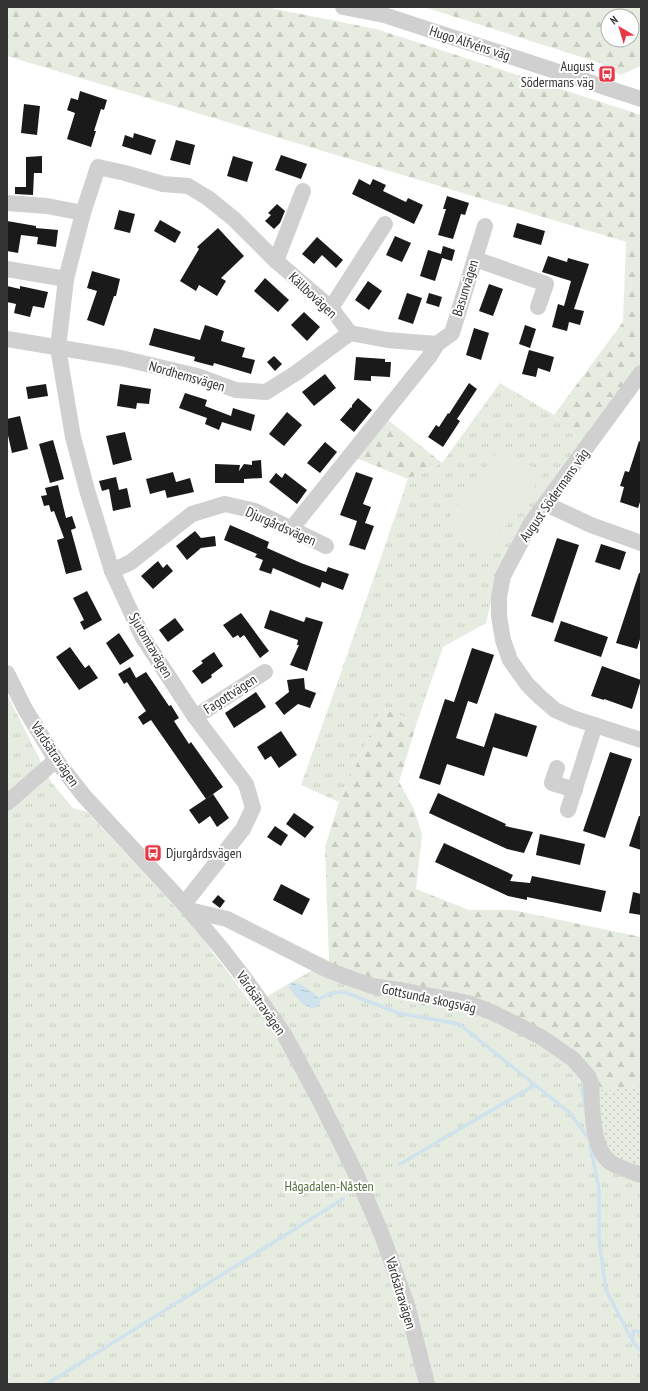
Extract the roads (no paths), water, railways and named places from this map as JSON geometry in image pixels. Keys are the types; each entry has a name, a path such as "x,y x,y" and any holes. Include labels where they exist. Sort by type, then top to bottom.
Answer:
{"street":[{"name":"Hugo Alfvéns väg","path":"343,7 385,11 641,99"},
{"name":"Källbovägen","path":"58,348 66,278 83,213 98,167 126,173 163,184 188,186 208,198 234,219 276,261 331,308 350,333"},
{"path":"276,261 303,192"},
{"path":"7,203 47,206 83,213"},
{"path":"331,308 385,224"},
{"name":"Basunvägen","path":"437,344 452,333 485,226"},
{"path":"475,259 546,284 538,307"},
{"path":"7,269 66,278"},
{"path":"292,528 429,357 437,344 387,340 350,333"},
{"name":"Nordhemsvägen","path":"7,339 121,358 197,376 236,390 266,392 296,373 350,333"},
{"name":"Sjutomtavägen","path":"58,348 73,437 87,490 112,571 142,636 195,717 246,784 253,808 243,829 186,907"},
{"name":"August Södermans väg","path":"641,374 531,523 503,576 499,597 499,616 503,640 510,660 527,684 555,710 573,718 641,740"},
{"name":"Djurgårdsvägen","path":"112,571 131,562 192,514 225,504 255,511 326,546"},
{"path":"546,504 591,525 641,543"},
{"name":"Fagottvägen","path":"195,717 265,672"},
{"name":"Vårdsätravägen","path":"7,673 25,709 56,760 84,796 186,907 221,948 284,1034 320,1101 356,1174 382,1235 407,1305 427,1384"},
{"path":"568,810 595,725"},
{"path":"7,803 56,760"},
{"path":"557,768 552,782 575,790"},
{"name":"Gottsunda skogsväg","path":"186,907 227,919 280,944 330,971 372,986 468,1003 496,1014 541,1037 573,1059 588,1076 591,1083 595,1135 599,1150 610,1163 641,1175"}],"water":[{"path":"293,982 305,987 313,993 320,1002 319,1006 314,1009 306,1006 300,1001 289,987"}],"waterway":[{"path":"319,999 332,993 344,992 398,1013 459,1024 571,1114 589,1139"},
{"path":"400,1164 535,1085"},
{"path":"582,1089 585,1107"},
{"path":"590,1145 599,1189 599,1239 606,1290 633,1342"},
{"path":"47,1384 343,1199"},
{"path":"641,1332 633,1331 633,1342 641,1351"}],"place":[{"name":"August Södermans väg","path":"607,74"},
{"name":"Djurgårdsvägen","path":"153,853"}],"park label":[{"name":"Hågadalen-Nåsten","path":"329,1186"}]}
